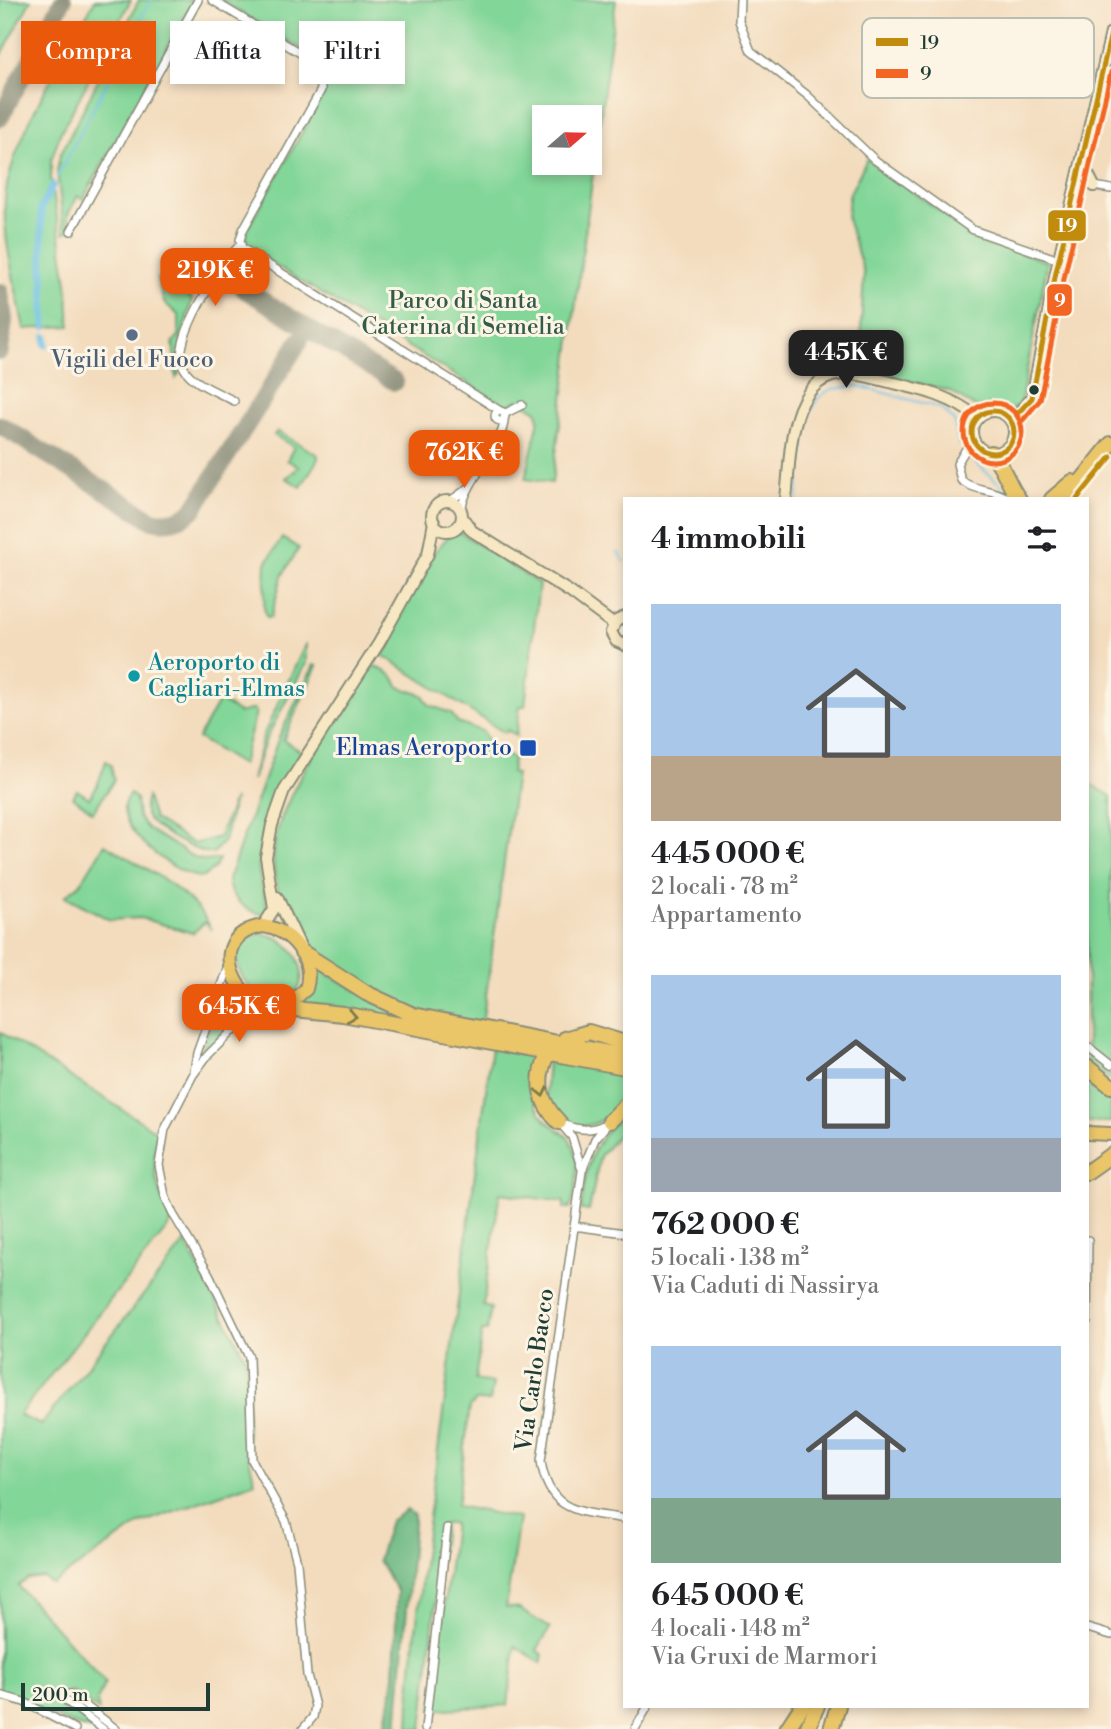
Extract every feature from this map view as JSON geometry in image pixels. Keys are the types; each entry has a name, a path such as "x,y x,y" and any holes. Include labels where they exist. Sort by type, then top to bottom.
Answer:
{"highway":[{"path":"1068,497 1111,444"},
{"path":"992,450 1018,497"},
{"path":"1079,497 1111,457"},
{"path":"1054,497 1076,476 1084,475"},
{"path":"1009,481 1027,497"},
{"path":"304,949 389,1006 479,1035"},
{"path":"281,1008 342,1014 479,1035 623,1067"},
{"path":"565,1040 589,1032 623,1042"},
{"path":"495,1038 623,1056"},
{"path":"546,1057 540,1072 540,1094 550,1113 559,1122"},
{"path":"1089,1070 1111,1086"},
{"path":"610,1121 623,1108"},
{"path":"1089,1171 1111,1155"},
{"path":"787,1729 802,1708"},
{"path":"807,1729 816,1708"},
{"path":"817,1729 834,1708"},
{"path":"833,1729 834,1708"}],"main road":[{"path":"1017,414 990,411 978,418 972,428 973,437 992,450 1013,438 1012,425 1017,414 1026,408 1032,398 1059,260 1111,33"},
{"path":"1082,162 1094,186"},
{"path":"786,497 797,415 811,388 825,379 855,374 932,393 956,401 978,418"},
{"path":"1004,414 1012,425"},
{"path":"428,554 436,507 450,502 462,514 472,531 570,592 613,624"},
{"path":"263,926 274,909 266,871 268,838 284,791 362,673 428,554 462,514"},
{"path":"434,522 440,528 472,531"},
{"path":"613,624 623,618"},
{"path":"613,624 613,637 623,644"},
{"path":"301,764 275,828 270,859 278,901 304,949 309,972 306,989 281,1008 265,1007 250,997 228,965 236,940 245,932 263,926 285,934 304,949"},
{"path":"1089,1126 1111,1127"},
{"path":"1089,1133 1111,1134"}],"street":[{"path":"71,231 198,0"},
{"path":"212,0 310,59 317,66 321,82 321,90 243,230 240,245 207,294 184,335 180,350 183,366 189,375 234,401"},
{"path":"740,0 741,28 751,51 807,95 875,160 973,230 1059,260"},
{"path":"1077,183 1111,189"},
{"path":"240,245 245,251 488,400 500,415 504,428 467,488 450,502"},
{"path":"500,415 522,405"},
{"path":"973,437 957,464 961,480 970,487 1002,497"},
{"path":"966,450 992,450"},
{"path":"462,514 467,488"},
{"path":"193,1074 197,1053 228,965"},
{"path":"281,1008 231,1032 193,1074 164,1129 159,1152 160,1177 173,1214 209,1274 249,1357 252,1460 286,1521 297,1562 307,1675 315,1706 313,1717 303,1729"},
{"path":"1089,1048 1111,1065"},
{"path":"559,1122 579,1129 596,1129 610,1121"},
{"path":"582,1171 595,1139 610,1121"},
{"path":"559,1122 577,1147 582,1171"},
{"name":"Via Carlo Bacco","path":"582,1171 541,1461 543,1478 548,1491 568,1508 623,1518"},
{"path":"574,1227 623,1233"},
{"path":"425,1729 447,1528"},
{"path":"1089,1629 1111,1635"},
{"path":"0,1695 24,1702 75,1729"},
{"path":"103,1729 68,1697 116,1729"},
{"path":"635,1729 647,1708"}],"green space":[{"path":"0,0 31,0 0,58"},
{"path":"95,0 131,0 120,21 83,21"},
{"path":"139,0 194,0 182,21 170,21 170,43 156,68 156,21 128,21"},
{"name":"Parco di Santa Caterina di Semelia","path":"220,0 616,0 602,106 532,105 532,175 593,175 552,483 525,479 539,420 537,411 519,400 505,406 247,248 246,231 322,97 324,84 405,84 405,21 299,21 299,48 285,39 285,21 255,21"},
{"path":"48,84 86,84 60,134 51,161 70,326 24,329 6,233 5,201 16,153"},
{"path":"96,84 147,84 83,199 78,196 68,214 68,231 64,233 57,170 60,155"},
{"path":"867,159 976,237 1048,262 1020,405 1010,410 994,405 977,408 949,391 881,375 867,350 861,329 864,273 847,219 849,195"},
{"path":"157,278 192,299 180,344 180,372 176,378 173,342 179,336 179,316 164,302"},
{"path":"277,431 318,455 301,487 286,478 299,467 287,460 294,447 274,435"},
{"path":"452,532 461,533 539,584 525,706 520,706 516,736 507,730 505,733 379,653 430,557"},
{"path":"282,538 299,548 282,576 271,617 267,617 264,608 266,563"},
{"path":"306,643 306,663 266,739 252,780 263,736"},
{"path":"314,665 317,666 283,740 302,752 285,780 266,825 259,857 259,873 267,910 264,914 258,913 251,911 235,898 228,880 279,737"},
{"path":"373,665 392,675 399,687 423,695 429,705 451,713 458,723 482,731 491,746 513,759 511,773 516,774 482,1025 449,1019 395,1003 333,966 312,950 296,932 288,919 277,888 274,872 275,840 287,804 309,762"},
{"path":"219,700 239,713 254,709 256,712 242,765 198,738"},
{"path":"106,761 111,765 114,780 93,812 73,797 77,790 89,798 97,786"},
{"path":"1089,783 1111,796 1111,1081 1089,1064"},
{"path":"130,794 136,798 138,817 148,829 195,858 206,861 219,859 215,868 203,877 192,875 178,869 147,847 126,819 124,806"},
{"path":"147,797 154,819 194,844 219,837 234,799 224,841 213,853 207,853 179,841 148,819 144,808"},
{"path":"105,844 179,891 203,915 212,930 205,922 193,933 140,918 110,920 65,896 80,884"},
{"path":"259,934 278,938 293,951 298,960 302,978 299,988 283,1000 270,999 258,993 247,984 240,973 238,949 245,940"},
{"path":"313,966 415,1022 303,1003 314,980"},
{"path":"227,980 261,1012 229,1029 203,1054 201,1053"},
{"path":"0,1032 159,1133 155,1156 156,1178 173,1221 19,1415 41,1425 185,1242 246,1359 247,1451 255,1482 141,1523 52,1584 43,1577 28,1579 18,1586 105,1682 97,1701 99,1711 71,1691 64,1696 63,1703 95,1729 62,1720 0,1693"},
{"path":"492,1046 540,1058 533,1081 536,1105 545,1119 570,1140 576,1155 577,1174 570,1208 564,1208 564,1202 500,1193 483,1306 491,1308 487,1331 482,1331 475,1380 493,1383 490,1401 476,1401 470,1407 457,1506 519,1518 506,1607 519,1609 550,1628 537,1650 543,1655 541,1663 515,1646 508,1705 432,1710 454,1524 444,1524 422,1729 409,1729 411,1678 424,1555"},
{"path":"548,1059 623,1072 623,1103 594,1124 575,1125 555,1112 545,1101"},
{"path":"1089,1074 1111,1091 1111,1122 1089,1122"},
{"path":"623,1113 623,1129 600,1156 589,1211 581,1210 592,1156"},
{"path":"407,1510 414,1515 414,1524 397,1729 385,1729 394,1677 397,1591 378,1560 390,1521"}],"waterway":[{"path":"57,177 151,0"},
{"path":"45,327 41,208 53,185"},
{"path":"46,337 46,345"},
{"path":"797,497 807,418 818,398 831,389 858,386 941,408 954,421 959,445"},
{"path":"969,457 1002,486"},
{"path":"618,552 623,559"}],"taxiway":[{"path":"0,118 63,0"},
{"path":"244,289 395,382"},
{"path":"0,292 4,320 0,351"},
{"path":"0,425 152,520 174,520 193,510 300,340"}],"transit line":[{"name":"19","path":"1017,414 1032,398 1056,272 1111,33"},
{"name":"9","path":"1023,420 1040,400 1065,274 1111,72"},
{"name":"9","path":"987,403 999,403 1014,411 1022,426 1022,432 1022,438 1014,453 999,461 987,461 972,453 964,438 964,426 972,411 987,403"},
{"name":"19","path":"993,411 1008,417 1014,432 1008,447 993,453 978,447 972,432 978,417 993,411"},
{"name":"19","path":"1079,497 1111,457"}],"place":[{"name":"Vigili del Fuoco","path":"132,335"},
{"name":"Aeroporto di Cagliari-Elmas","path":"134,676"},
{"name":"Elmas Aeroporto","path":"528,748"}]}
